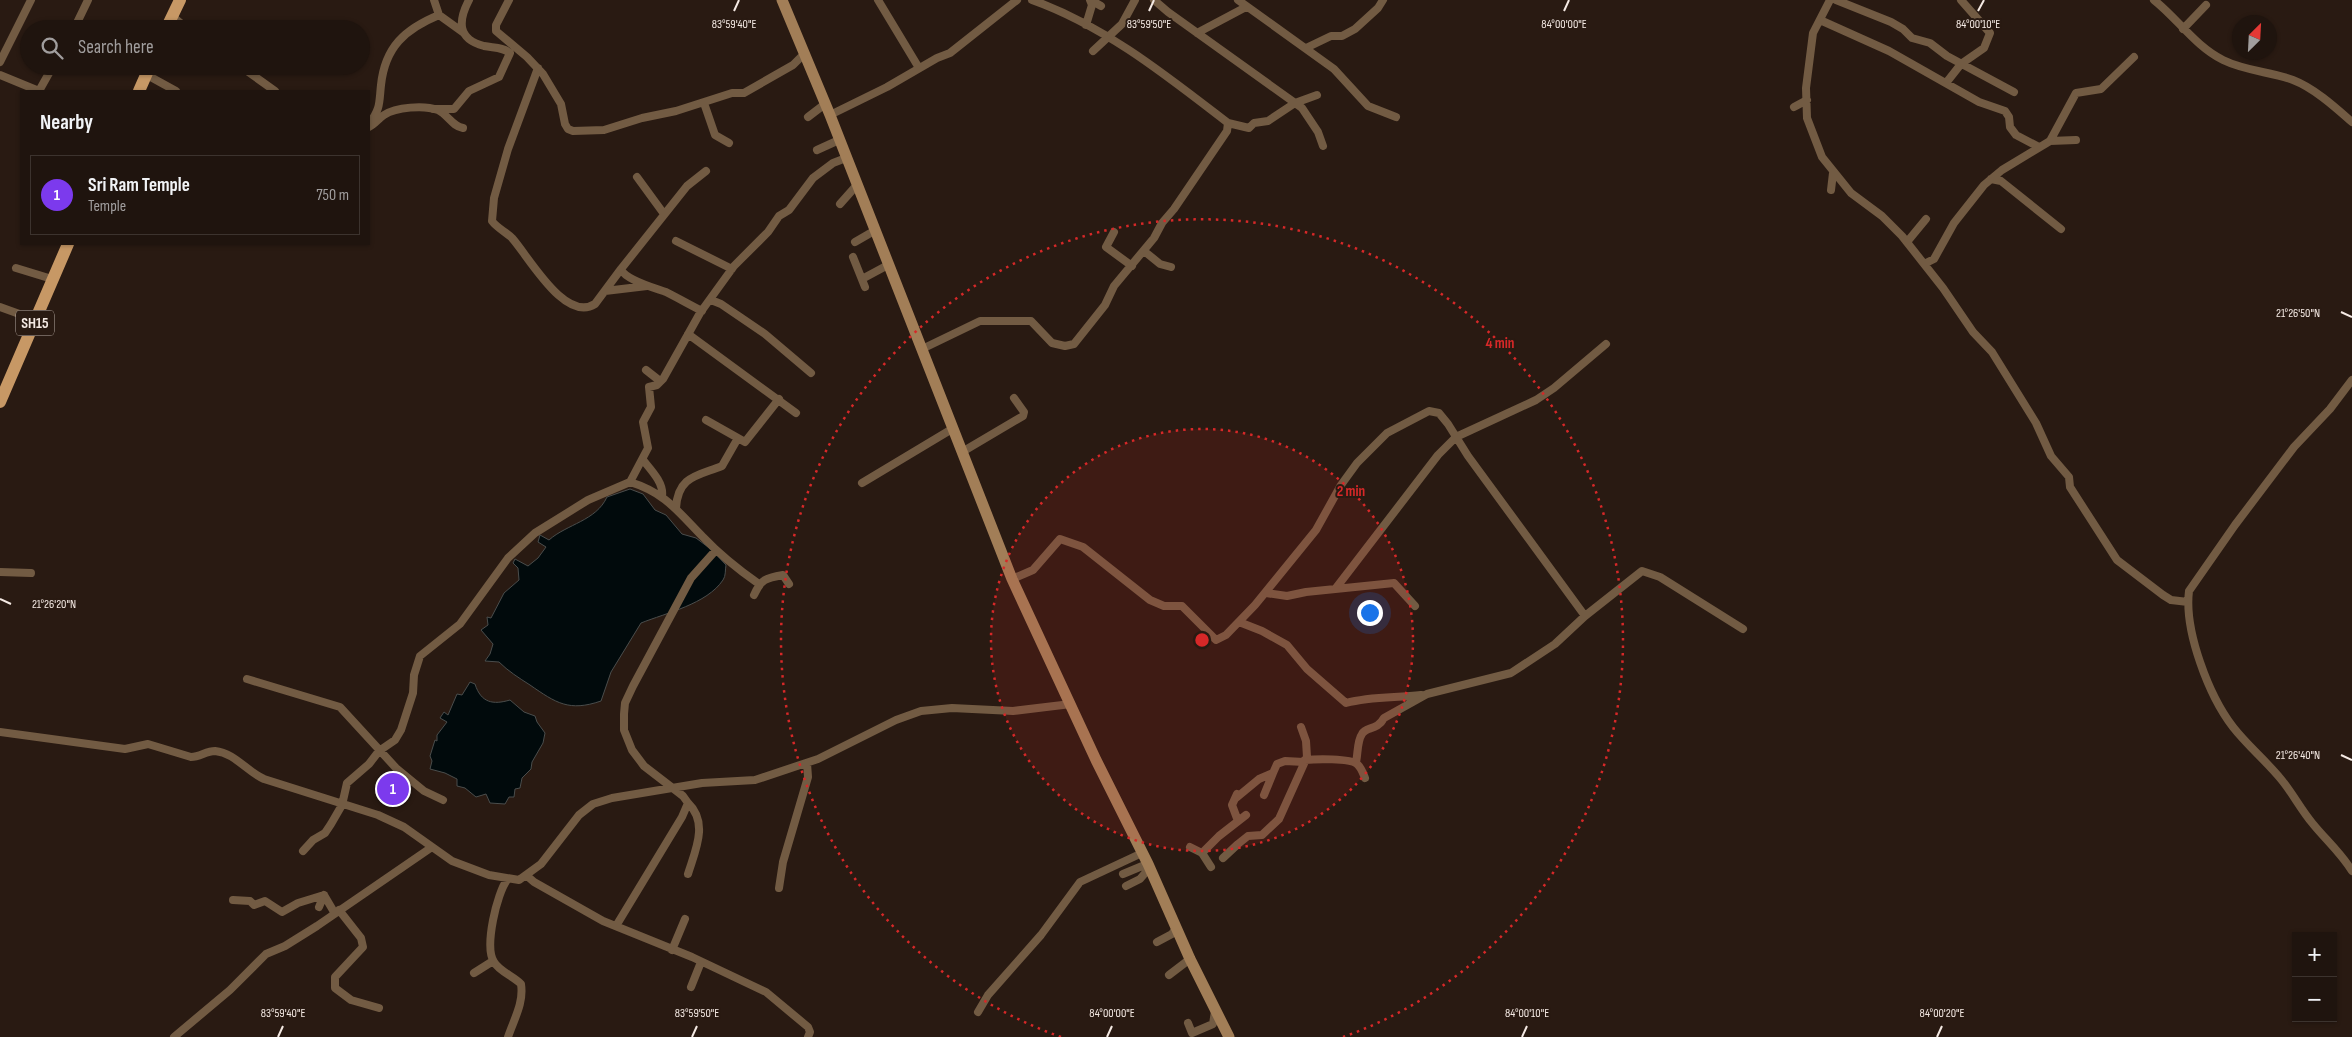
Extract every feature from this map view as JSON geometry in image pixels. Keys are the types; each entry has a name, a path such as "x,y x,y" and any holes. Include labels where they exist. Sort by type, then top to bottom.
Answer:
{"main road":[{"path":"170,20 180,0"},
{"path":"139,90 146,75"},
{"name":"SH15","path":"0,402 68,245"}],"street":[{"path":"22,20 32,0"},
{"path":"78,20 88,0"},
{"path":"370,126 385,114 396,111 411,108 454,109 469,91 499,77 510,53 506,49 484,46 470,40 464,33 439,15 434,0"},
{"path":"464,33 460,24 469,0"},
{"path":"509,0 496,25 496,31 538,68 561,104 565,124 568,129 573,131 604,130 732,94 744,93 793,65 805,53"},
{"path":"782,0 828,110 856,186 1012,579 1190,959 1229,1037"},
{"path":"878,0 919,68"},
{"path":"808,117 887,87 919,68 950,53 1017,0"},
{"path":"1032,0 1086,24 1131,50 1228,123 1249,128 1254,123 1268,121 1294,103 1316,95"},
{"path":"1086,24 1092,5 1090,0"},
{"path":"1090,0 1101,6"},
{"path":"1093,52 1122,24 1135,0"},
{"path":"1154,0 1302,108 1310,118 1323,146"},
{"path":"1238,0 1334,70 1368,106 1396,117"},
{"path":"1306,48 1331,36 1342,36 1355,29 1384,0"},
{"path":"1830,0 1811,41 1806,100 1808,118 1815,142 1833,173 1851,193 1882,216 1907,242 1974,332 2004,368 2036,423 2051,456 2069,477 2070,487 2117,560 2171,600 2188,602"},
{"path":"1836,0 1891,22 1912,38 1930,43 1947,56 2014,92"},
{"path":"1946,83 1961,64 1984,48 1990,33 1961,0"},
{"path":"2154,0 2183,29 2223,60 2264,74 2293,80 2321,97 2352,122"},
{"path":"2183,29 2206,5"},
{"path":"1198,32 1246,6"},
{"path":"370,123 378,112 383,68 392,48 414,27 439,15"},
{"path":"172,16 177,20"},
{"path":"1820,20 1889,51 1979,102 2005,111 2009,117 2010,127 2016,135 2038,147"},
{"path":"0,62 20,23"},
{"path":"2050,141 2076,93 2101,89 2134,57"},
{"path":"538,68 508,149 494,198 492,221 512,238 554,292 572,305 589,308 687,186 706,171"},
{"path":"0,75 37,90"},
{"path":"40,90 47,75"},
{"path":"154,75 175,90"},
{"path":"253,75 274,90"},
{"path":"1794,107 1806,100"},
{"path":"704,103 715,135 729,143"},
{"path":"434,109 444,114 457,127 463,128"},
{"path":"922,349 958,330 987,320 1031,321 1052,344 1070,346 1105,305 1114,286 1144,251 1221,140 1228,123"},
{"path":"817,150 839,140"},
{"path":"1924,264 1934,259 1965,207 1991,179 2050,141 2076,140"},
{"path":"304,851 313,840 325,833 342,805 347,783 366,767 379,751 395,740 401,730 413,693 414,675 420,656 460,624 508,558 535,533 601,493 630,482 644,460 648,442 643,422 651,406 649,387 660,382 702,311 732,269 768,232 779,216 789,210 813,178 827,167 846,158"},
{"path":"1830,190 1833,173"},
{"path":"636,177 664,214"},
{"path":"1991,179 2001,181 2061,229"},
{"path":"840,204 856,186"},
{"path":"1907,242 1926,219"},
{"path":"855,242 874,231"},
{"path":"1114,232 1106,247 1132,266"},
{"path":"676,242 732,269"},
{"path":"1144,251 1160,264 1171,267"},
{"path":"853,257 864,283 888,265"},
{"path":"16,268 52,279"},
{"path":"621,269 622,273 702,311"},
{"path":"604,291 649,286"},
{"path":"711,300 721,304 765,334 811,374"},
{"path":"0,307 36,320"},
{"path":"688,334 796,413"},
{"path":"1336,588 1438,455 1456,437 1542,396 1606,344"},
{"path":"646,370 660,382"},
{"path":"2352,380 2330,409 2294,448 2235,525 2189,591 2188,602 2190,626 2207,682 2232,727 2280,778 2312,823 2343,856 2352,871"},
{"path":"962,452 1023,416 1024,412 1014,398"},
{"path":"706,420 745,442 779,399"},
{"path":"1012,579 1033,570 1060,539 1083,547 1150,600 1164,606 1182,606 1216,640 1226,635 1266,593 1316,530 1341,485 1357,463 1387,433 1429,411 1439,413 1585,616"},
{"path":"862,483 952,429"},
{"path":"676,508 678,491 681,487 698,473 722,466 738,438"},
{"path":"644,460 657,477 662,490 662,496"},
{"path":"630,482 662,496 716,550 759,584"},
{"path":"688,874 699,831 697,814 683,796 670,788 644,766 632,750 624,730 625,703 691,578 716,550"},
{"path":"1239,622 1262,631 1287,645 1307,669 1346,703 1381,696 1395,698 1427,694 1511,673 1555,644 1585,616 1642,571 1660,577 1743,629"},
{"path":"0,572 31,572"},
{"path":"754,595 759,584 765,578 783,575 789,584"},
{"path":"1266,593 1287,596 1336,588 1394,582 1415,606"},
{"path":"247,679 340,707 405,777 424,791 443,800"},
{"path":"1366,778 1356,762 1361,735 1365,731 1380,725 1384,718 1427,694"},
{"path":"0,732 125,749 148,744 191,756 198,756 208,751 217,751 237,759 252,774 264,779 342,805 356,807 394,822 452,861 508,880 519,880 541,864 579,814 593,804 612,798 702,783 755,780 807,763 896,720 921,711 952,708 1013,711 1071,704"},
{"path":"1223,858 1248,836 1262,835 1279,819 1288,803 1304,761 1306,741 1301,727"},
{"path":"1264,795 1277,764 1285,760 1304,761 1330,758 1356,762"},
{"path":"779,888 783,862 808,777 807,763"},
{"path":"1238,821 1232,805 1237,795 1259,779 1273,773"},
{"path":"616,926 682,818 688,804"},
{"path":"1202,853 1219,836 1246,815"},
{"path":"174,1037 230,990 266,954 285,946 404,868 432,847"},
{"path":"1190,847 1202,853 1211,867"},
{"path":"978,1012 988,995 1041,935 1080,882 1142,853"},
{"path":"1124,874 1146,864"},
{"path":"1126,886 1140,879 1146,872 1146,864"},
{"path":"526,875 534,882 577,907 766,992 808,1027 810,1032 808,1037"},
{"path":"508,880 497,902 490,934 493,961 521,984 522,994 519,1009 508,1037"},
{"path":"324,895 361,938 363,947 335,977 335,988 352,1000 379,1008"},
{"path":"233,900 250,901 254,905 265,901 282,912 298,903 313,900 324,895"},
{"path":"319,907 324,895"},
{"path":"308,909 313,900"},
{"path":"672,950 685,919"},
{"path":"1157,942 1172,934 1176,928"},
{"path":"1170,975 1190,959"},
{"path":"474,973 493,961"},
{"path":"691,987 701,962"},
{"path":"1188,1023 1192,1033 1208,1028 1214,1024 1216,1017 1215,1006"}],"shaded area":[{"path":"630,489 643,494 655,510 666,515 682,534 696,538 712,550 726,565 725,577 716,588 697,602 641,623 611,672 601,701 580,706 563,704 539,691 499,662 485,661 490,654 493,644 481,630 488,625 487,617 491,618 504,593 519,580 518,568 513,563 515,559 528,566 538,558 546,547 538,542 540,535 549,540 596,512 607,497"},
{"path":"470,682 475,684 484,699 493,702 510,700 524,712 535,716 545,733 543,743 532,762 531,769 522,778 520,788 515,789 514,797 509,797 505,804 490,803 486,794 476,797 465,788 457,786 457,779 430,769 432,761 430,756 435,740 437,741 437,735 447,722 440,718 444,712 448,715 457,694 462,695"}],"place":[{"name":"Sri Ram Temple","path":"393,789"}]}
